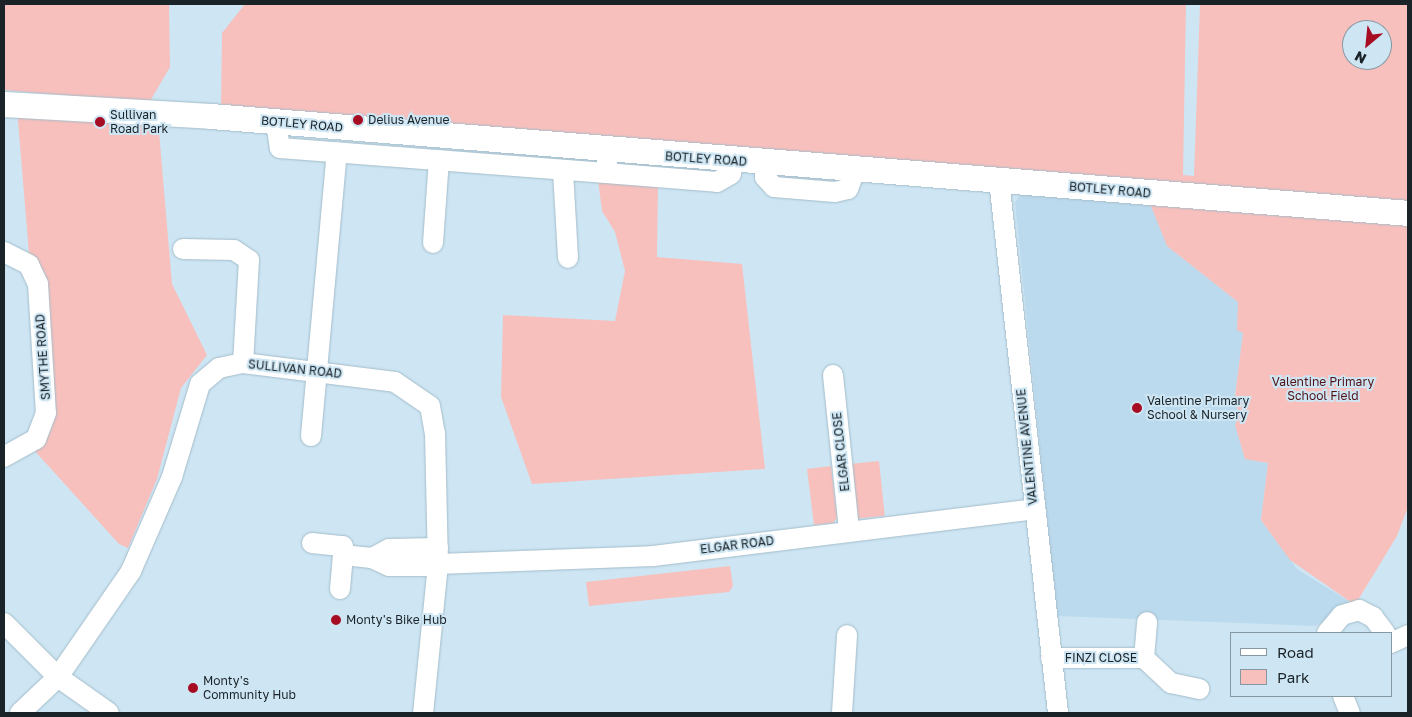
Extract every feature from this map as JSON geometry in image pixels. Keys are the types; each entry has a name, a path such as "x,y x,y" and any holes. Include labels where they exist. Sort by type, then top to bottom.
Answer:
{"main road":[{"name":"BOTLEY ROAD","path":"4,104 276,121 386,131 607,162 733,161 1408,213"}],"street":[{"path":"276,121 280,148 563,170 607,162"},
{"path":"386,131 386,155"},
{"path":"311,436 315,372 337,152"},
{"path":"433,243 439,160"},
{"path":"563,170 568,258"},
{"name":"VALENTINE AVENUE","path":"999,180 1058,713"},
{"path":"183,249 234,250 249,260 243,363"},
{"name":"SMYTHE ROAD","path":"4,252 29,265 38,284 46,413 36,439 4,457"},
{"name":"SULLIVAN ROAD","path":"20,713 58,677 113,600 142,549 172,477 200,384 219,368 243,363 395,382 430,406 435,426 438,560 422,713"},
{"name":"ELGAR CLOSE","path":"833,375 849,530"},
{"name":"ELGAR ROAD","path":"343,556 372,558 389,566 438,560 653,556 849,530 1034,509"},
{"path":"312,543 343,546 340,589"},
{"path":"1328,632 1342,616 1360,610 1373,616 1384,632"},
{"path":"1144,658 1147,622"},
{"path":"4,623 58,677 109,713"},
{"path":"842,713 847,635"},
{"path":"1392,642 1408,635"},
{"name":"FINZI CLOSE","path":"1052,658 1144,658 1171,683 1199,689"},
{"path":"1343,697 1350,713"}],"shaded area":[{"name":"Valentine Primary School & Nursery","path":"1022,193 1155,206 1167,246 1238,302 1238,330 1243,333 1234,404 1240,412 1235,425 1245,459 1268,463 1261,520 1297,569 1355,605 1315,626 1057,616 1015,202"}],"green space":[{"path":"4,4 169,4 170,67 149,103 4,90"},
{"name":"Valentine Primary School Field","path":"245,4 1186,4 1183,175 1194,176 1200,4 1408,4 1408,507 1397,536 1355,605 1290,560 1261,520 1268,463 1245,459 1235,425 1240,412 1234,404 1243,333 1237,330 1238,302 1167,246 1151,206 1130,203 1120,192 221,108 222,33"},
{"path":"17,109 158,120 172,284 207,355 181,388 157,479 128,548 119,544 33,449 47,439 54,421 45,273 29,254"},
{"path":"598,180 658,185 657,257 742,264 765,469 532,484 501,397 503,315 615,321 625,271 615,232 602,211"},
{"path":"879,461 885,516 858,519 852,464"},
{"path":"831,466 837,518 833,523 814,525 807,469"},
{"path":"730,566 733,586 729,592 589,606 586,582"}],"place":[{"name":"Delius Avenue","path":"358,120"},
{"name":"Sullivan Road Park","path":"100,122"},
{"name":"Valentine Primary School & Nursery","path":"1137,408"},
{"name":"Monty's Bike Hub","path":"336,620"},
{"name":"Monty's Community Hub","path":"193,688"}]}
